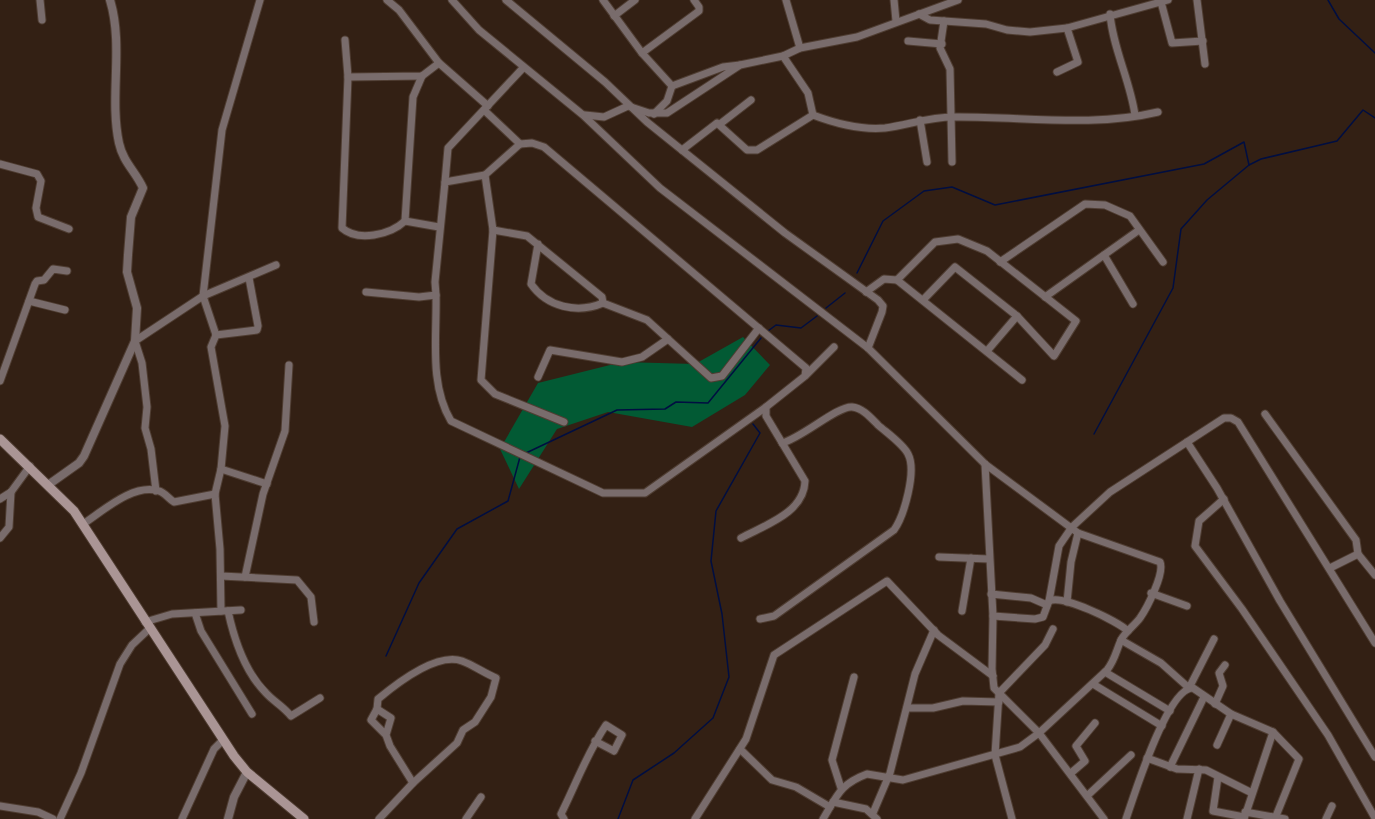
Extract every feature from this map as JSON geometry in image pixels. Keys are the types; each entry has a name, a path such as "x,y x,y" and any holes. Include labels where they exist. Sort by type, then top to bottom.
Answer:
{"main road":[{"path":"0,439 30,466 83,524 222,741 247,772 304,819"}],"street":[{"path":"40,0 42,20"},
{"path":"48,485 79,463 84,456 135,341 137,308 127,272 131,217 143,188 128,167 119,145 114,24 110,0"},
{"path":"260,0 222,130 203,296 216,334 211,347 225,426 221,469 215,494 221,576 225,611 241,654 266,694 275,699 291,716 320,699"},
{"path":"387,0 399,10 439,63 520,144"},
{"path":"452,0 479,30 583,115 660,188 868,348 985,464 1078,533 1160,562 1162,572 1155,591 1140,618 1121,640 1116,658 1093,684 1040,733 1020,747 926,772 910,779 867,774 841,788 823,819"},
{"path":"506,0 605,82 628,106 681,150 785,233 883,306 868,348"},
{"path":"603,0 642,53 672,86"},
{"path":"614,16 635,0"},
{"path":"642,53 699,11 694,0"},
{"path":"786,0 800,48"},
{"path":"894,0 896,21"},
{"path":"654,114 667,100 672,86 723,67 783,56 800,48 857,37 957,0"},
{"path":"1197,0 1205,64"},
{"path":"919,14 925,19 986,24 1016,32 1068,28 1110,14 1160,2 1172,43 1203,41"},
{"path":"1110,14 1112,41 1127,76 1135,115"},
{"path":"944,21 942,56 950,69 951,162"},
{"path":"1057,72 1078,62 1068,28"},
{"path":"345,40 348,77 342,228 350,234 365,236 396,229 405,221 412,97 422,76 439,63"},
{"path":"908,41 942,44"},
{"path":"783,56 808,93 813,116"},
{"path":"583,115 593,118 604,117 628,106 654,114 667,113 740,65"},
{"path":"523,68 448,148 436,295 437,385 442,406 452,421 603,493 645,494 766,408 805,376 834,347"},
{"path":"348,77 422,76"},
{"path":"681,150 751,100"},
{"path":"720,124 747,150 757,150 813,116 840,125 883,128 920,120 951,117 1084,121 1158,112"},
{"path":"920,120 927,162"},
{"path":"445,182 485,176 520,144 532,143 544,147 806,368 805,376"},
{"path":"0,164 37,174 41,181 36,208 38,217 69,229"},
{"path":"485,176 493,230 481,380 495,394 564,423"},
{"path":"1000,262 1084,204 1105,205 1130,216 1163,262"},
{"path":"405,221 440,227"},
{"path":"493,230 527,236 602,297 603,303"},
{"path":"1045,297 1140,230"},
{"path":"897,280 935,242 946,239 973,243 1076,321 1054,356 1017,316 955,267 922,300"},
{"path":"538,244 531,284 538,294 553,304 568,307 592,307 603,303 648,320 711,378 722,376 759,328"},
{"path":"1104,255 1133,304"},
{"path":"135,341 203,296 276,265"},
{"path":"0,381 37,281 44,280 53,269 67,271"},
{"path":"216,334 257,330 249,278"},
{"path":"866,292 884,279 897,280 1022,380"},
{"path":"366,292 419,297 436,295"},
{"path":"29,301 65,310"},
{"path":"987,351 1017,316"},
{"path":"538,377 550,350 622,362 642,357 668,339"},
{"path":"135,341 142,363 147,412 145,428 151,449 156,490"},
{"path":"245,576 251,539 285,431 290,365"},
{"path":"760,619 774,616 894,530 903,518 911,473 909,454 866,413 854,407 843,408 795,440 783,443"},
{"path":"741,538 787,514 799,503 805,491 805,481 766,416 766,408"},
{"path":"1265,414 1356,540 1358,554 1375,575"},
{"path":"993,616 1040,619 1048,603 1059,546 1072,527 1110,492 1224,418 1231,418 1238,422 1375,643"},
{"path":"1187,442 1224,499 1280,600 1375,757"},
{"path":"985,464 993,616 994,688 1040,733 1104,819"},
{"path":"0,500 11,492 30,466"},
{"path":"221,469 267,484"},
{"path":"83,524 137,491 156,490 174,502 215,494"},
{"path":"0,538 9,527 11,492"},
{"path":"1224,499 1199,521 1195,546 1242,609 1328,735 1375,818"},
{"path":"1068,602 1071,562 1078,533"},
{"path":"1330,568 1358,554"},
{"path":"939,557 989,559"},
{"path":"962,611 971,558"},
{"path":"221,576 297,580 311,597 314,622"},
{"path":"694,819 740,749 756,716 774,655 887,581 934,630 993,676"},
{"path":"1155,591 1187,606"},
{"path":"991,594 1031,598 1048,603 1056,598 1122,625 1128,631"},
{"path":"63,818 120,664 147,626 167,615 241,610"},
{"path":"195,613 201,631 252,714"},
{"path":"1012,819 995,755 999,693 1045,645 1053,629"},
{"path":"740,749 772,780 796,787 832,804 866,809 875,816 889,777 915,674 934,630"},
{"path":"1126,819 1146,758 1170,711 1182,693 1189,688 1214,639"},
{"path":"1121,640 1161,663 1189,688 1231,714 1273,732 1299,759 1276,816"},
{"path":"379,819 413,783 457,743 463,730 475,722 491,697 496,678 462,661 447,660 421,669 378,699 377,709 370,720 386,735 390,746 413,783"},
{"path":"1215,704 1223,686 1219,673 1225,665"},
{"path":"1105,672 1170,711"},
{"path":"841,788 832,760 854,677"},
{"path":"1093,684 1162,726"},
{"path":"1170,766 1204,697"},
{"path":"907,708 933,708 963,701 999,702"},
{"path":"377,709 391,718 386,735"},
{"path":"1217,745 1231,714"},
{"path":"1071,773 1085,761 1076,746 1095,723"},
{"path":"1244,816 1250,792 1273,732"},
{"path":"182,819 214,750 222,741"},
{"path":"564,819 561,814 595,741"},
{"path":"1088,795 1131,755"},
{"path":"1146,758 1190,771 1199,769 1250,792"},
{"path":"1187,819 1199,769"},
{"path":"228,819 234,797 247,772"},
{"path":"1218,777 1213,811 1244,816 1276,816 1285,819"},
{"path":"466,819 481,797"},
{"path":"0,806 38,812 53,819"},
{"path":"1326,819 1332,806"}],"green space":[{"path":"743,337 770,365 745,395 692,427 608,412 557,429 519,489 500,449 538,383 622,362 695,364"}],"waterway":[{"path":"1328,0 1339,19 1375,53"},
{"path":"857,273 883,221 924,191 952,187 995,205 1204,164 1244,142 1249,165 1261,159 1337,141 1363,110 1375,118"},
{"path":"1094,434 1173,288 1181,229 1207,200 1249,165"},
{"path":"826,308 845,293"},
{"path":"768,331 776,325 801,328 817,316"},
{"path":"526,453 617,410 665,409 676,402 708,403 761,338"},
{"path":"618,819 633,780 674,753 713,718 729,677 722,614 711,561 716,511 760,433 753,424"},
{"path":"386,656 419,583 457,529 508,501 520,457"}]}
